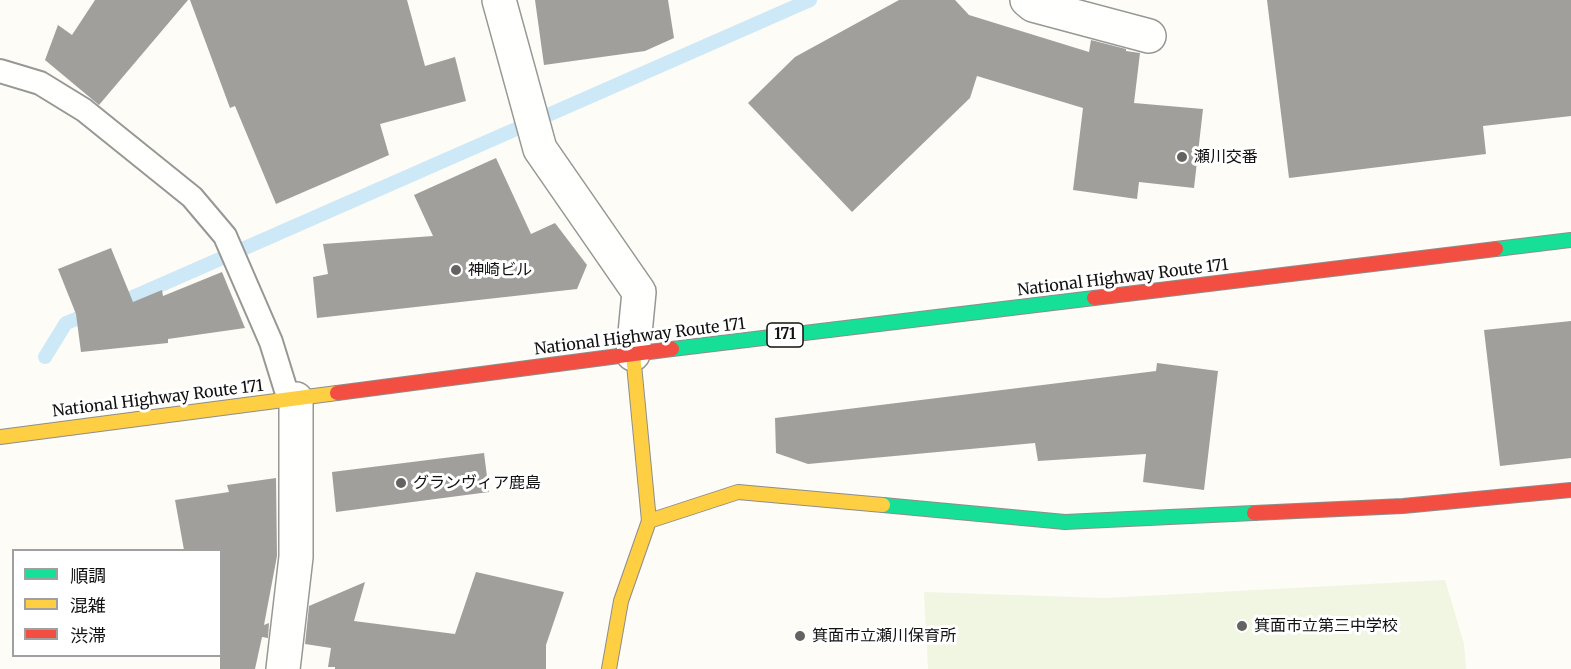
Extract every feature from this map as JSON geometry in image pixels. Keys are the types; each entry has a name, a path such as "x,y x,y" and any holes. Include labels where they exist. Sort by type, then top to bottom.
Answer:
{"main road":[{"name":"National Highway Route 171","path":"0,437 633,354 1571,240"},
{"path":"609,669 621,601 649,521 633,354"},
{"path":"649,521 738,492 1065,522 1403,506 1571,490"}],"street":[{"path":"499,0 540,149 639,292 633,354"},
{"path":"1027,0 1033,5 1149,36"},
{"path":"283,669 296,557 292,399"}],"lane":[{"path":"0,71 40,83 84,110 192,197 225,236 271,342 292,399"}],"green space":[{"name":"箕面市立第三中学校","path":"1445,580 1464,644 1466,669 928,669 924,592 1105,598"}],"building":[{"path":"95,0 188,0 99,105 45,60 58,25 72,35"},
{"path":"190,0 407,0 425,66 455,57 466,101 380,124 389,155 276,204 235,106 230,108"},
{"path":"535,0 668,0 674,38 645,51 544,65"},
{"path":"899,0 955,0 969,15 1089,52 1091,40 1140,53 1134,103 1203,109 1194,188 1139,182 1137,199 1073,190 1083,108 977,76 970,98 852,212 748,103 795,57"},
{"path":"1267,0 1571,0 1571,116 1483,126 1486,154 1289,178"},
{"name":"神崎ビル","path":"496,158 531,234 555,223 587,265 577,289 317,318 313,277 328,274 323,244 433,236 414,195"},
{"path":"111,248 133,302 162,290 163,296 222,272 245,328 168,339 168,343 81,352 76,314 58,269"},
{"path":"1571,321 1571,458 1500,466 1484,330"},
{"path":"1157,363 1218,371 1204,490 1143,482 1146,454 1038,461 1035,443 808,464 776,453 775,418 1156,371"},
{"name":"グランヴィア鹿島","path":"484,453 489,492 336,512 332,472"},
{"path":"276,478 277,556 264,625 269,623 268,638 262,637 255,669 220,669 222,549 184,549 175,500 229,492 227,485"},
{"path":"476,572 564,592 546,645 546,669 335,669 335,667 328,667 331,648 305,644 309,606 365,582 354,621 455,634"}],"waterway":[{"path":"115,305 810,0"},
{"path":"45,357 66,323 94,312"}],"traffic: fast":[{"path":"1496,249 1571,240"},
{"path":"672,349 1094,298"},
{"path":"883,505 1065,522 1254,513"}],"traffic: slow":[{"path":"609,669 621,601 649,521 633,354"},
{"path":"0,437 337,393"},
{"path":"649,521 738,492 883,505"}],"traffic: jam":[{"path":"1094,298 1496,249"},
{"path":"337,393 672,349"},
{"path":"1254,513 1403,506 1571,490"}],"place":[{"name":"瀬川交番","path":"1182,157"},
{"name":"神崎ビル","path":"456,270"},
{"name":"グランヴィア鹿島","path":"401,483"},
{"name":"箕面市立第三中学校","path":"1242,626"},
{"name":"箕面市立瀬川保育所","path":"800,636"}]}
